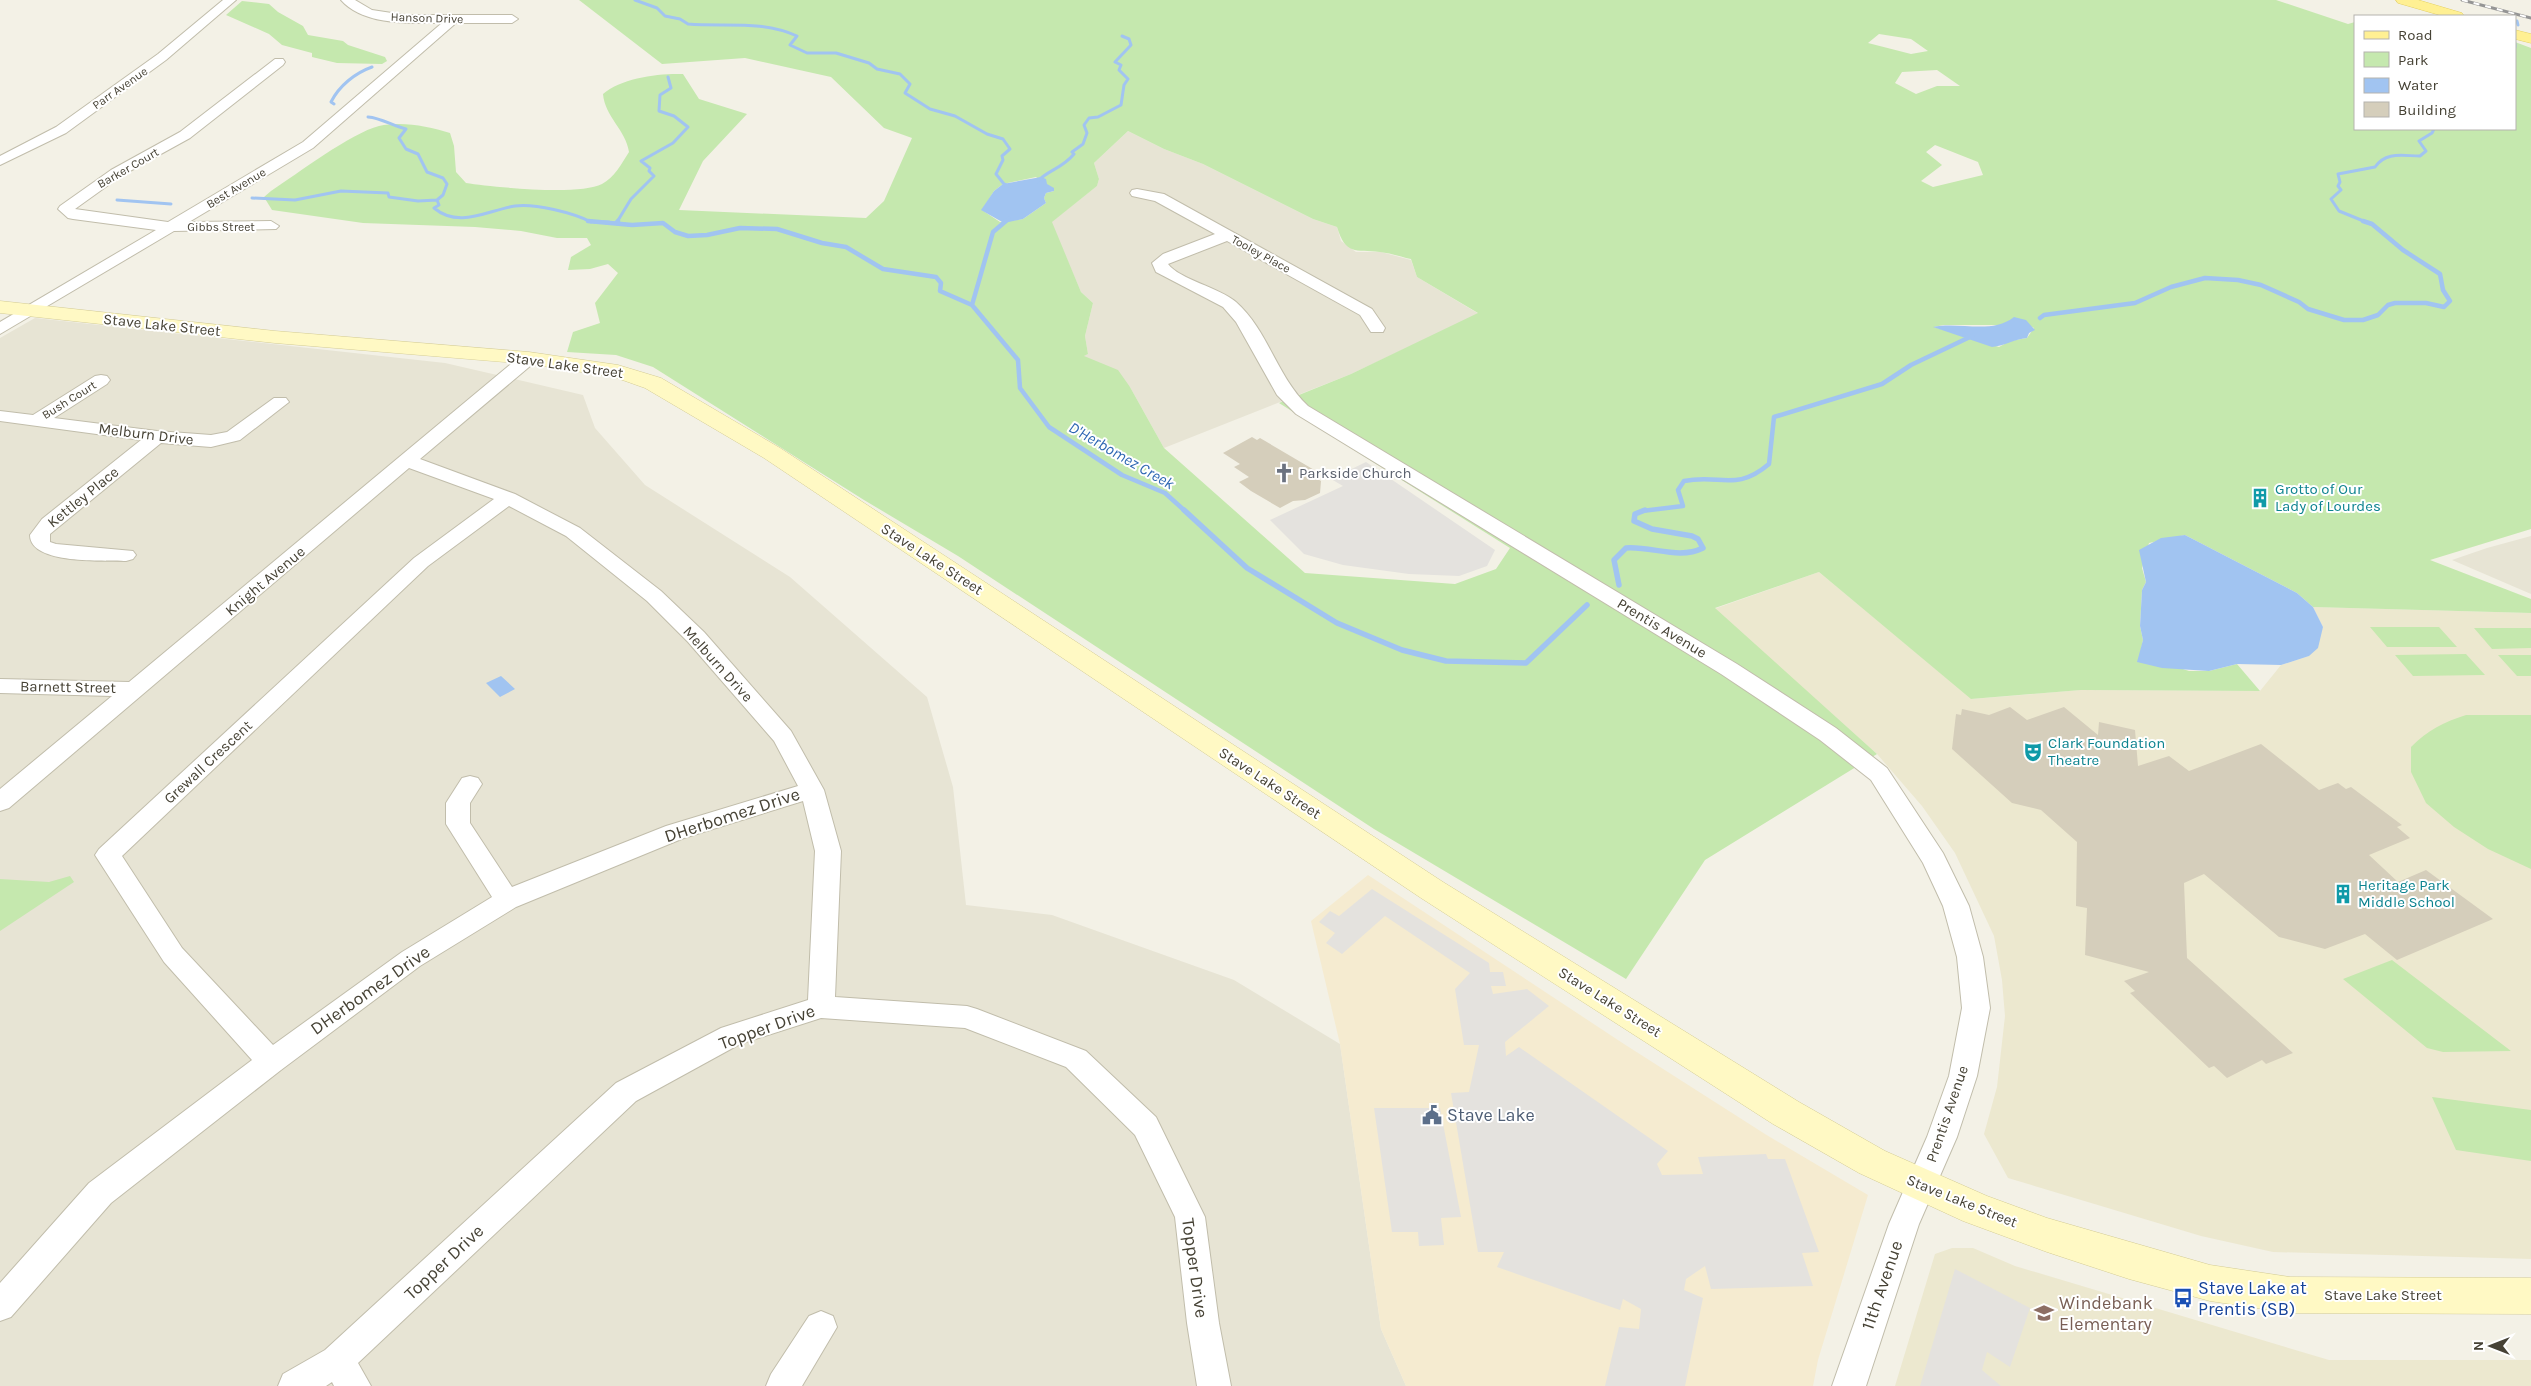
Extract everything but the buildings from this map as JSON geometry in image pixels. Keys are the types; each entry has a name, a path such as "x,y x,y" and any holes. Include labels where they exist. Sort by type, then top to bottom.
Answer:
{"main road":[{"path":"2403,0 2454,15"},
{"path":"2516,34 2531,39"},
{"name":"Stave Lake Street","path":"0,307 31,312 275,337 529,358 634,375 675,395 772,454 1440,895 1786,1113 1872,1162 1976,1209 2047,1235 2129,1261 2210,1283 2290,1295 2531,1296"}],"street":[{"name":"Parr Avenue","path":"0,161 61,130 162,57 230,0"},
{"name":"Hanson Drive","path":"347,0 361,10 405,19 512,19"},
{"name":"Best Avenue","path":"0,329 308,146 452,20"},
{"name":"Barker Court","path":"171,227 73,215 65,209 116,173 185,135 279,62"},
{"name":"Tooley Place","path":"1136,193 1158,197 1366,312 1377,328"},
{"name":"Gibbs Street","path":"171,227 271,226"},
{"name":"Prentis Avenue","path":"1228,235 1168,257 1160,263 1162,269 1229,304 1243,320 1286,395 1302,410 1729,669 1828,734 1879,774 1934,860 1956,906 1970,957 1976,1008 1962,1076 1942,1137 1920,1185"},
{"name":"Knight Avenue","path":"0,802 529,358"},
{"name":"Bush Court","path":"38,420 101,380"},
{"name":"Melburn Drive","path":"0,416 198,442 233,436 280,402"},
{"name":"Kettley Place","path":"126,555 44,547 39,540 40,533 49,523 157,437"},
{"name":"Melburn Drive","path":"407,462 508,498 572,532 654,596 696,637 783,737 812,790 828,850 821,1007"},
{"name":"Grewall Crescent","path":"271,1062 173,955 108,855 421,562 508,498"},
{"name":"Barnett Street","path":"0,686 136,689"},
{"path":"470,784 458,803 458,824 507,900"},
{"name":"DHerbomez Drive","path":"0,1306 100,1193 271,1062 411,959 507,900 676,832 812,790"},
{"name":"Topper Drive","path":"295,1386 345,1374 626,1092 731,1036 821,1007 967,1017 1076,1060 1146,1126 1190,1217 1203,1323 1214,1386"},
{"name":"11th Avenue","path":"1849,1386 1904,1224 1920,1185"},
{"path":"783,1386 821,1327"}],"shaded area":[{"path":"1128,131 1164,149 1203,164 1313,219 1337,227 1341,241 1356,252 1381,252 1411,260 1417,277 1479,314 1351,374 1164,448 1130,387 1083,356 1088,354 1085,336 1093,303 1081,292 1051,222 1097,186 1099,179 1094,163"},
{"path":"35,318 445,363 583,395 595,428 645,485 790,577 927,697 953,787 966,905 1052,915 1234,980 1340,1044 1381,1329 1406,1386 0,1386 0,338"},
{"path":"1366,462 1495,550 1487,566 1459,576 1409,574 1343,565 1304,554 1270,520 1343,486 1331,479"},
{"path":"2531,536 2531,594 2452,560 2487,548"},
{"path":"1819,572 1972,699 2081,690 2260,691 2281,665 2309,656 2323,627 2313,607 2531,613 2531,1259 2273,1252 2201,1236 2008,1178 1984,1134 1997,1087 2005,1016 2002,980 1994,936 1955,853 1922,806 1877,754 1714,609"},
{"path":"1368,875 1624,1044 1765,1134 1868,1195 1818,1360 1813,1386 1406,1386 1381,1329 1340,1044 1311,921"},
{"path":"1372,889 1489,963 1490,972 1503,972 1506,986 1491,986 1493,994 1527,989 1549,1006 1505,1042 1506,1056 1519,1047 1668,1151 1657,1164 1662,1175 1703,1174 1698,1157 1766,1154 1768,1159 1785,1159 1819,1252 1802,1253 1813,1286 1711,1289 1705,1266 1686,1279 1684,1290 1703,1298 1685,1386 1605,1386 1619,1327 1639,1329 1641,1309 1623,1299 1620,1310 1497,1267 1504,1252 1478,1252 1451,1093 1469,1092 1479,1045 1464,1045 1455,989 1470,973 1385,916 1342,954 1326,943 1335,933 1319,922 1330,911 1339,916"},
{"path":"1374,1108 1440,1108 1461,1217 1441,1218 1444,1245 1419,1246 1418,1232 1392,1232"},
{"name":"Windebank Elementary","path":"1952,1248 1973,1248 2015,1266 2329,1360 2531,1360 2531,1386 1895,1386 1935,1254"},
{"path":"1955,1269 2030,1308 2010,1367 1987,1352 1982,1370 2001,1386 1920,1386"}],"green space":[{"path":"579,0 2276,0 2348,24 2354,22 2354,130 2516,130 2516,42 2531,48 2531,529 2430,560 2531,599 2531,613 2313,607 2297,593 2185,535 2149,543 2142,568 2146,582 2142,590 2140,626 2143,640 2140,655 2189,671 2209,671 2237,664 2260,691 2081,690 1971,699 1819,572 1715,608 1877,754 1705,860 1626,979 1374,829 958,556 864,500 653,367 616,355 567,352 573,332 600,323 595,303 618,273 608,264 590,269 568,270 571,257 591,245 587,238 557,238 521,231 475,227 363,223 272,210 264,197 339,145 367,130 379,126 397,124 424,126 450,133 454,146 456,172 466,183 535,190 591,188 602,184 610,178 629,152 624,137 607,110 603,94 630,80 683,74 699,99 747,114 703,161 679,210 866,218 884,201 912,138 884,128 831,77 745,58 662,64","holes":["1879,34 1911,39 1928,51 1911,54 1868,43","1937,70 1960,86 1937,86 1916,94 1895,83 1902,72","1128,131 1164,149 1203,164 1313,219 1337,227 1344,243 1352,249 1411,259 1417,277 1478,313 1351,374 1279,403 1510,548 1496,569 1455,584 1305,573 1164,448 1130,387 1118,370 1084,356 1088,354 1085,336 1093,303 1081,292 1052,222 1097,186 1099,179 1094,163","1935,145 1978,162 1983,175 1933,187 1921,181 1942,165 1926,152","1036,177 1054,191 1046,193 1044,198 1046,203 1023,219 1000,222 982,210 994,191 1003,184","2014,318 2034,328 2027,338 2010,341 1999,347 1934,327 1943,325 2003,325"]},
{"path":"242,1 269,4 278,12 303,26 308,35 343,41 348,45 385,57 387,61 382,64 337,63 312,57 312,53 282,45 269,34 226,15"},
{"path":"2370,627 2439,627 2457,647 2387,647"},
{"path":"2474,628 2531,628 2531,648 2492,649"},
{"path":"2466,654 2485,675 2413,676 2395,655"},
{"path":"2498,655 2531,655 2531,676 2517,676"},
{"path":"2466,715 2531,715 2531,869 2488,849 2454,827 2426,803 2411,772 2411,747 2437,727"},
{"path":"70,876 74,882 0,931 0,879 49,882"},
{"path":"2392,960 2511,1051 2443,1052 2427,1048 2343,979"},
{"path":"2432,1097 2531,1110 2531,1161 2456,1150"}],"water":[{"path":"1041,177 1046,179 1047,184 1054,188 1054,191 1046,193 1044,198 1046,203 1023,219 1004,223 981,210 994,191 1003,184"},
{"path":"2014,317 2026,320 2035,330 2029,333 2027,338 1992,347 1933,327 1995,325"},
{"path":"2185,535 2297,593 2313,607 2323,627 2318,648 2309,656 2281,665 2237,664 2209,671 2162,668 2137,662 2143,640 2140,626 2142,590 2146,582 2139,550 2161,538"},
{"path":"501,676 515,689 500,697 486,683"}],"waterway":[{"path":"635,0 657,8 665,16 680,19 688,24 757,26 784,31 797,36 790,45 807,53 836,53 869,63 877,69 900,74 910,84 905,93 930,109 955,116 987,134 1003,139 1010,149 1002,156 1003,160 996,174 1004,184 1011,187"},
{"name":"D'Herbomez Creek","path":"2517,21 2518,25"},
{"name":"D'Herbomez Creek","path":"1037,182 1065,163 1074,154 1072,152 1083,144 1087,133 1084,125 1089,118 1098,117 1121,105 1124,85 1128,79 1119,70 1121,65 1115,62 1131,45 1129,39 1122,36"},
{"path":"334,104 331,102 343,85 354,76 372,67"},
{"path":"617,222 631,199 654,176 649,171 650,168 641,161 673,143 688,127 674,116 659,111 660,95 671,88 668,77"},
{"path":"368,117 406,129 399,138 406,149 418,154 427,172 443,178 447,184 443,195 437,200"},
{"name":"D'Herbomez Creek","path":"2366,222 2339,211 2331,199 2341,190 2338,186 2340,182 2338,174 2375,167 2379,162 2390,156 2420,156 2426,151 2419,141 2434,130"},
{"path":"252,198 295,200 341,191 388,193 389,197 418,201 437,200"},
{"path":"117,200 171,204"},
{"path":"437,200 439,205 434,208 453,217 463,218 523,205 575,215 589,221"},
{"name":"D'Herbomez Creek","path":"1006,221 1009,218"},
{"path":"589,221 599,222"},
{"name":"D'Herbomez Creek","path":"972,305 993,232 1006,221"},
{"path":"594,222 599,222"},
{"path":"599,222 609,222"},
{"path":"599,222 632,225 663,223 675,232 688,236 707,235 740,228 777,229 822,243 846,247 883,269 936,277 941,283 940,291 972,305"},
{"name":"D'Herbomez Creek","path":"2040,318 2044,315 2135,303 2171,287 2205,278 2238,280 2261,285 2299,302 2308,309 2344,320 2363,320 2378,315 2388,305 2395,303 2426,303 2444,307 2450,301 2443,290 2440,274 2403,250 2372,224 2366,222"},
{"name":"D'Herbomez Creek","path":"972,305 1018,360 1020,388 1049,427 1122,475 1165,493 1185,511"},
{"name":"D'Herbomez Creek","path":"1643,511 1683,506 1678,490 1684,481 1697,479 1737,480 1747,477 1769,464 1774,417 1882,384 1911,365 1972,336"},
{"name":"D'Herbomez Creek","path":"1184,510 1247,568 1337,623 1402,650 1446,661 1526,663 1587,605"},
{"name":"D'Herbomez Creek","path":"1619,585 1614,560 1626,548 1675,553 1684,553 1703,548 1698,539 1692,536 1652,529 1634,521 1635,514 1643,511"}],"railway":[{"path":"2462,0 2531,18"}],"place":[{"name":"Parkside Church","path":"1284,473"},
{"name":"Grotto of Our Lady of Lourdes","path":"2260,498"},
{"name":"Clark Foundation Theatre","path":"2033,752"},
{"name":"Heritage Park Middle School","path":"2343,894"},
{"name":"Stave Lake","path":"1432,1115"},
{"name":"Stave Lake at Prentis (SB)","path":"2183,1298"},
{"name":"Windebank Elementary","path":"2044,1313"}]}
